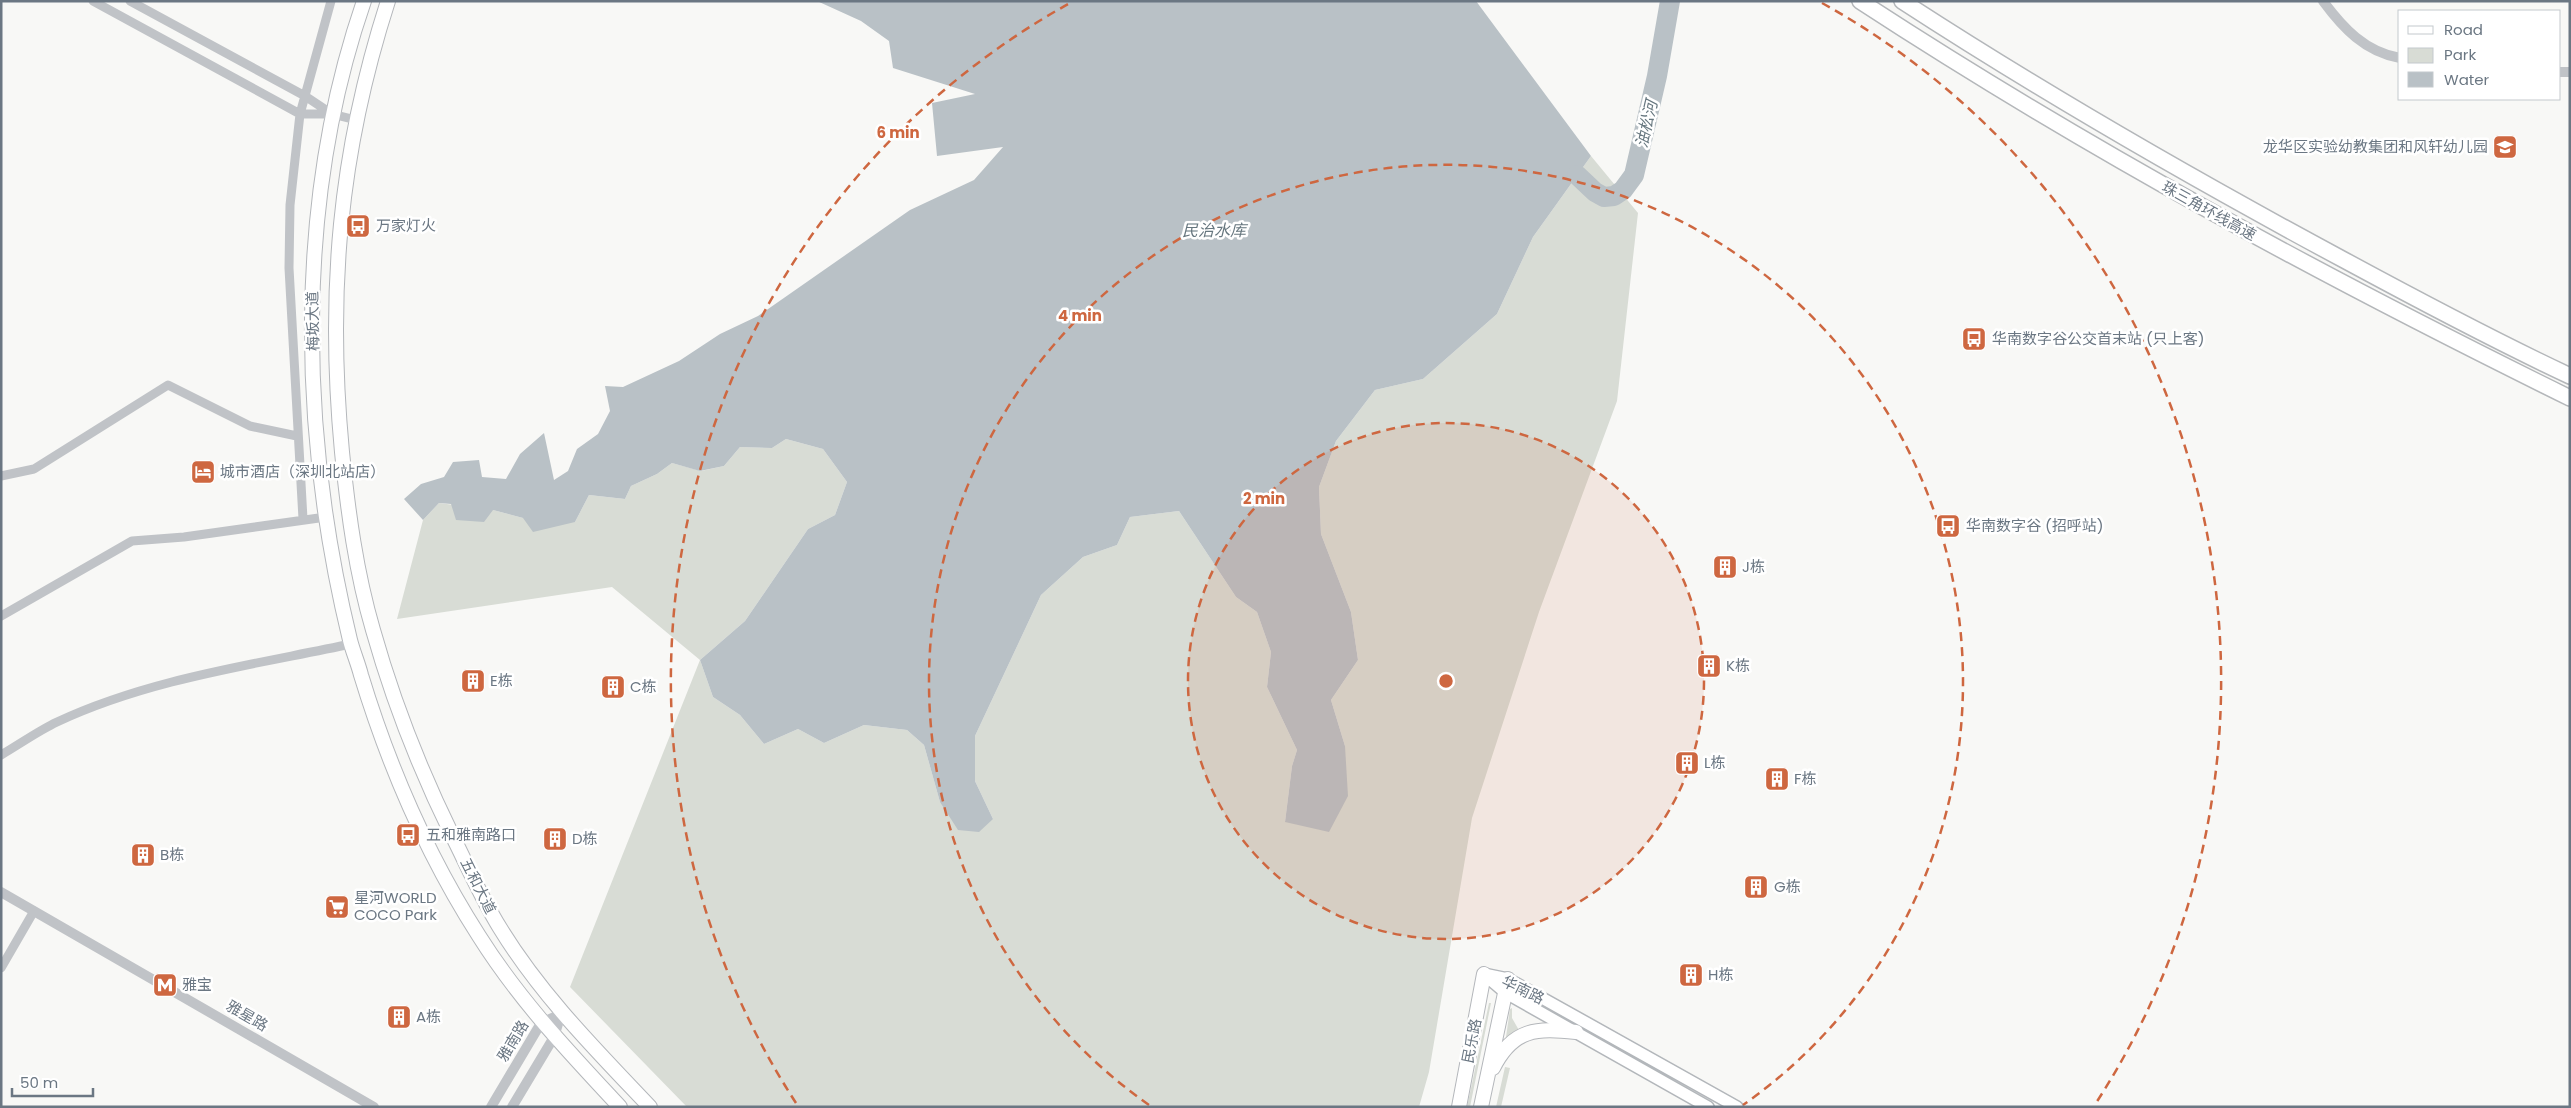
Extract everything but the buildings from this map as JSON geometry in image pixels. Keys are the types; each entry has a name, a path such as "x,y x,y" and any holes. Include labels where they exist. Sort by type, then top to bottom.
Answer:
{"highway":[{"name":"珠三角环线高速","path":"1860,1 1971,73 2151,179 2411,320 2570,398"},
{"name":"珠三角环线高速","path":"1902,1 1981,53 2100,124 2244,206 2411,295 2570,376"}],"main road":[{"name":"梅坂大道","path":"351,644 326,517 317,421 312,278 318,198 332,114 350,40 364,1"},
{"name":"梅坂大道","path":"372,627 357,564 346,494 336,350 336,282 342,199 356,120 371,53 388,1"},
{"name":"五和大道","path":"372,627 410,742 434,798 499,927 561,1014 650,1107"},
{"name":"五和大道","path":"351,644 387,752 409,808 449,886 479,936 541,1023 620,1107"},
{"name":"华南路","path":"1484,974 1737,1107"},
{"name":"民乐路","path":"1459,1107 1484,974"},
{"name":"华南路","path":"1507,986 1576,1032 1708,1107"},
{"name":"民乐路","path":"1482,1107 1507,986"},
{"path":"1488,1077 1503,1052 1522,1036 1545,1029 1576,1032"}],"street":[{"path":"93,1 300,114 332,114 356,120"},
{"path":"130,1 305,96 332,114"},
{"path":"303,519 289,268 290,205 300,114 331,1"},
{"path":"2323,1 2347,31 2360,42 2377,51 2398,57"},
{"path":"1,476 34,469 168,385 250,426 297,436"},
{"path":"1,616 132,541 184,537 326,517"},
{"path":"1,754 57,722 113,700 176,680 351,644"},
{"name":"雅星路","path":"1,892 374,1107"},
{"path":"1,968 34,911"},
{"path":"512,1107 554,1037 561,1014"},
{"name":"雅南路","path":"491,1107 541,1023 561,1014"}],"green space":[{"path":"1591,156 1638,213 1617,401 1539,612 1472,818 1429,1072 1419,1107 687,1107 570,987 700,660 713,697 740,715 764,744 798,729 824,743 864,725 907,730 924,745 940,802 993,819 975,781 975,736 1041,595 1083,557 1117,545 1130,517 1179,511 1236,597 1257,612 1271,652 1267,687 1297,750 1292,766 1285,822 1345,746 1331,700 1358,660 1351,612 1321,534 1319,487 1336,441 1375,390 1423,379 1497,314 1533,237"},
{"path":"786,439 823,449 847,482 835,515 808,529 745,621 700,660 612,587 397,619 423,520 439,503 493,510 523,518 575,522 589,495 625,499 631,486 657,474 672,463 701,471 724,466 740,447 772,448"},
{"path":"1489,1003 1491,1003 1470,1107 1467,1107"},
{"path":"1512,1008 1512,1018 1520,1032 1505,1044 1510,1009"},
{"path":"1505,1067 1510,1068 1501,1107 1496,1107"}],"water":[{"name":"民治水库","path":"817,1 1476,1 1591,156 1533,237 1497,314 1423,379 1375,390 1336,441 1319,487 1321,534 1351,612 1358,660 1331,700 1345,746 1348,796 1329,832 1285,822 1292,766 1297,750 1267,687 1271,652 1257,612 1236,597 1179,511 1130,517 1117,545 1083,557 1041,595 975,736 975,781 993,819 979,832 958,830 940,802 924,745 907,730 864,725 824,743 798,729 764,744 740,715 713,697 700,660 745,621 808,529 835,515 847,482 823,449 786,439 772,448 740,447 724,466 700,471 672,463 657,474 631,486 625,499 589,495 575,522 533,532 523,518 493,510 484,522 456,520 451,504 439,503 423,520 404,499 421,484 444,477 453,462 479,460 482,477 506,479 520,454 544,433 554,480 568,471 577,449 598,434 610,411 605,386 623,387 679,361 720,334 758,316 910,210 974,180 1003,147 937,156 932,103 975,94 893,68 889,41 861,21"}],"waterway":[{"name":"油松河","path":"1577,175 1595,192 1604,197 1614,196 1623,190 1634,175 1657,76 1670,1"}],"place":[{"name":"龙华区实验幼教集团和风轩幼儿园","path":"2505,147"},
{"name":"万家灯火","path":"358,226"},
{"name":"华南数字谷公交首末站 (只上客)","path":"1974,339"},
{"name":"城市酒店（深圳北站店）","path":"203,472"},
{"name":"华南数字谷 (招呼站)","path":"1948,526"},
{"name":"J栋","path":"1725,567"},
{"name":"K栋","path":"1709,666"},
{"name":"E栋","path":"473,681"},
{"name":"C栋","path":"613,687"},
{"name":"L栋","path":"1687,763"},
{"name":"F栋","path":"1777,779"},
{"name":"五和雅南路口","path":"408,835"},
{"name":"D栋","path":"555,839"},
{"name":"B栋","path":"143,855"},
{"name":"G栋","path":"1756,887"},
{"name":"星河WORLD COCO Park","path":"337,907"},
{"name":"H栋","path":"1691,975"},
{"name":"雅宝","path":"165,985"},
{"name":"A栋","path":"399,1017"}]}
